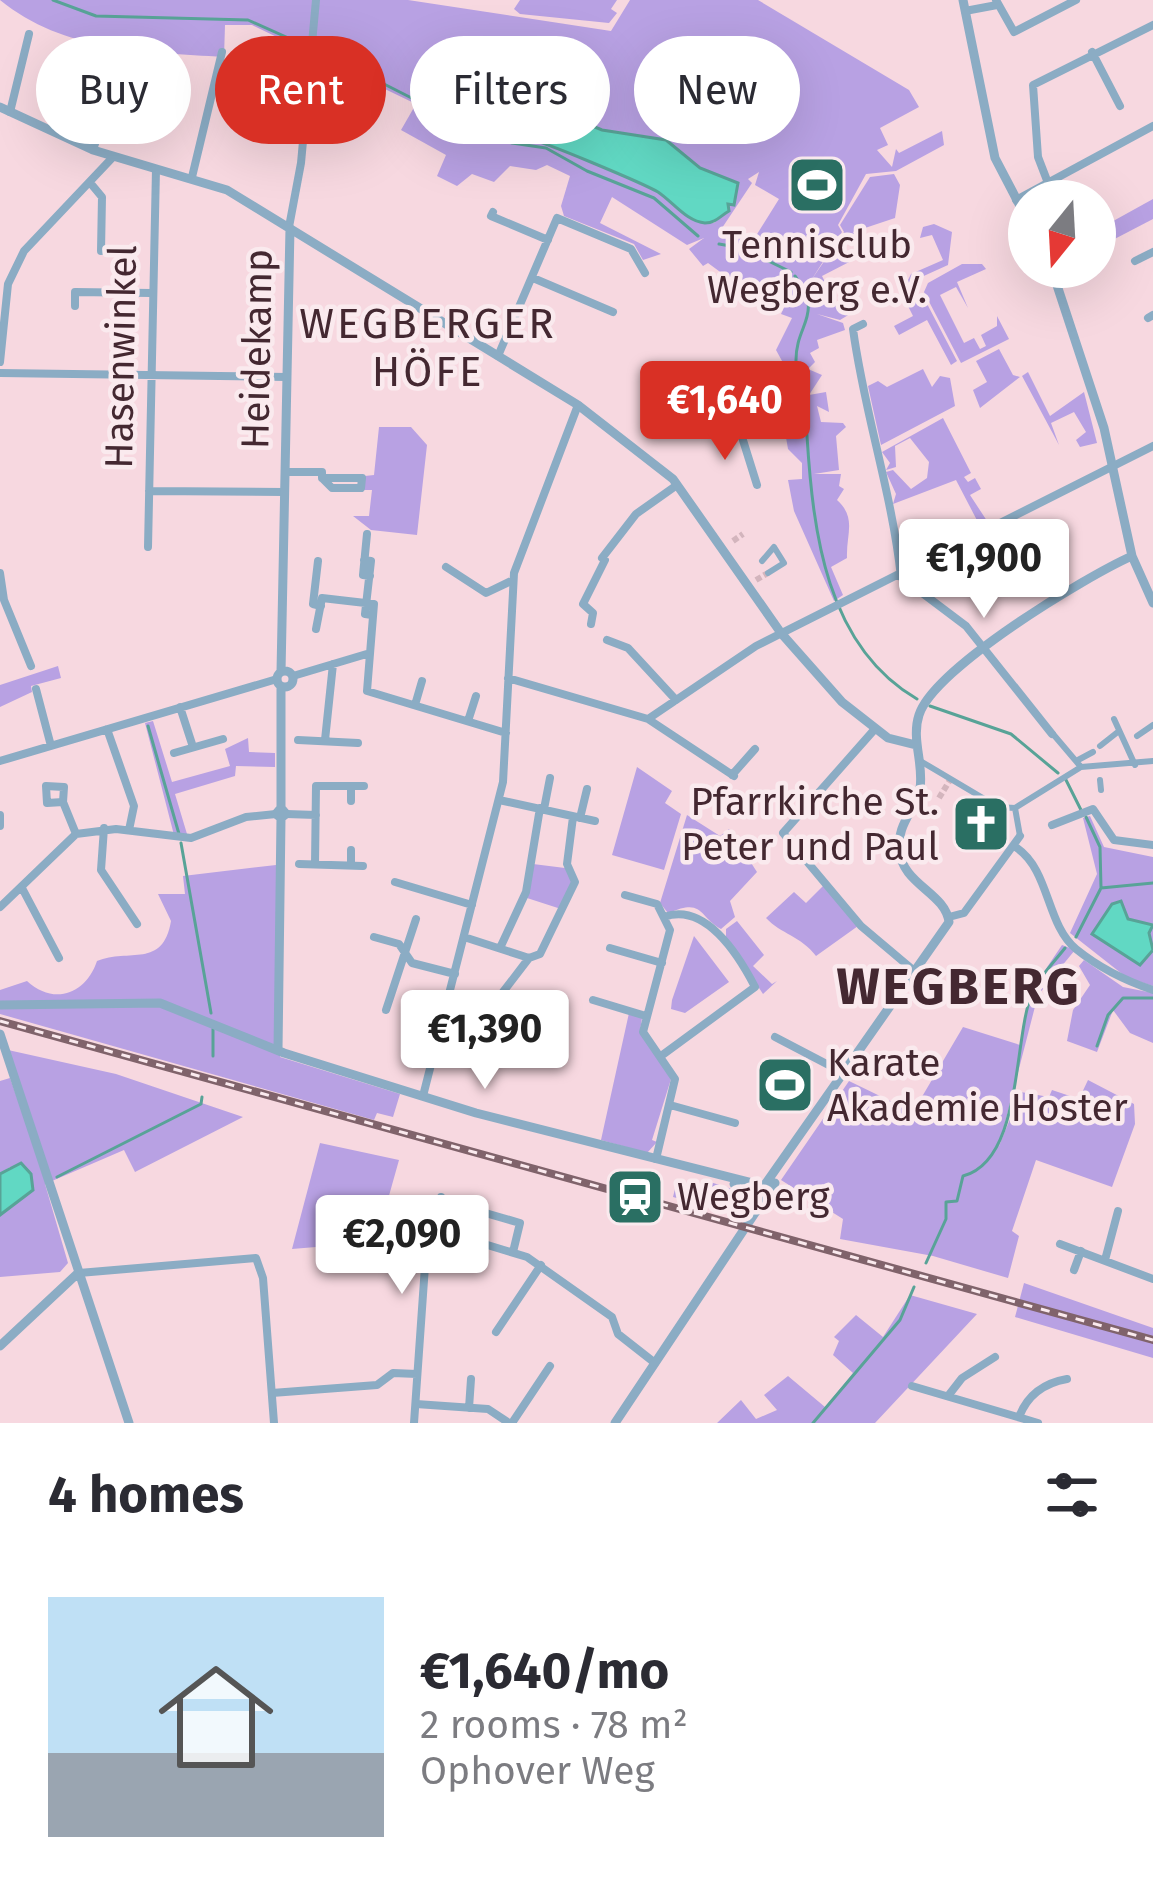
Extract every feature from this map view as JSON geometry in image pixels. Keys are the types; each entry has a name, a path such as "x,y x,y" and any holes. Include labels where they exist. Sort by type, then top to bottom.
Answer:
{"street":[{"path":"290,228 316,0"},
{"path":"1008,184 995,158 964,5 997,3 1010,29 1018,32 1076,0"},
{"path":"1047,180 1038,157 1033,85 1153,25"},
{"path":"29,34 5,110 93,150 227,190 578,404 677,485 782,633 874,730 916,746"},
{"path":"1092,52 1120,106"},
{"path":"192,177 215,81"},
{"path":"1054,180 1153,126"},
{"path":"93,150 95,144"},
{"path":"0,362 8,284 24,251 92,185 113,157"},
{"name":"Hasenwinkel","path":"148,547 156,167"},
{"path":"92,185 104,208 101,251"},
{"path":"493,212 491,216 548,240"},
{"path":"498,356 560,217 631,249 645,273"},
{"name":"Heidekamp","path":"278,1050 290,228"},
{"path":"1136,261 1153,252"},
{"path":"533,278 613,312"},
{"path":"1059,288 1113,468 1132,556 1153,603"},
{"path":"75,306 75,292 151,293"},
{"path":"862,324 853,329 855,347 880,448 901,578 951,611 1080,763 1099,772 1153,760"},
{"path":"672,422 701,429 755,416 738,367"},
{"path":"0,373 286,377"},
{"path":"701,403 701,429"},
{"path":"423,1096 499,800 512,580 578,404"},
{"path":"737,421 758,485"},
{"path":"648,718 782,633 901,578 1153,446"},
{"name":"Heidekamp","path":"285,472 322,472 322,478"},
{"path":"591,624 593,613 583,604 605,560 602,557 636,514 677,485"},
{"path":"149,491 284,492"},
{"path":"367,534 364,560 371,561 367,603"},
{"path":"762,561 774,547 779,550 784,563 768,573"},
{"path":"949,917 908,876 898,848 903,823 920,789 917,718 926,698 984,647 1132,556"},
{"path":"316,629 318,561"},
{"path":"446,567 486,593 512,580"},
{"path":"0,573 2,600 31,666"},
{"path":"319,600 374,604 367,691 506,733"},
{"path":"607,640 628,648 676,700"},
{"path":"0,761 370,653"},
{"path":"298,740 325,744 332,664"},
{"path":"508,678 648,718 733,776 755,749"},
{"path":"415,706 422,681"},
{"path":"36,688 51,746"},
{"path":"468,722 476,696"},
{"path":"180,707 193,747"},
{"path":"1114,719 1135,766"},
{"path":"1137,736 1153,725"},
{"path":"107,729 134,806 129,830"},
{"path":"874,730 783,833 861,926 912,969"},
{"path":"919,761 998,807 1015,808 1119,730"},
{"path":"174,753 224,739"},
{"path":"325,740 358,743"},
{"path":"1099,772 1101,790"},
{"path":"500,948 526,892 550,778"},
{"path":"315,864 316,786 364,786"},
{"path":"351,786 351,801"},
{"path":"502,992 512,987 529,958 544,949 575,882 567,864 587,789"},
{"path":"499,800 595,821"},
{"path":"63,802 76,834"},
{"path":"615,1423 755,1214 761,1191 912,969 949,917 964,914 1017,848 1015,808"},
{"path":"1052,825 1093,809 1114,840 1153,845"},
{"path":"0,907 56,848 76,834 104,829 191,838 259,814 316,815"},
{"path":"0,815 0,826"},
{"path":"104,829 101,870 114,898 137,924"},
{"path":"1017,848 1030,860 1073,945 1116,976 1153,990"},
{"path":"351,850 351,865"},
{"path":"299,864 363,866"},
{"path":"395,882 472,904"},
{"path":"22,888 59,958"},
{"path":"625,896 657,904 670,935 643,1032 675,1078 656,1159"},
{"path":"661,1057 754,987 706,920 678,912 664,917"},
{"path":"386,1010 416,920"},
{"path":"374,937 399,944 412,963 454,974"},
{"path":"464,938 529,958"},
{"path":"610,948 662,963"},
{"path":"593,1000 646,1016"},
{"path":"0,1005 160,1003 278,1050 423,1096 761,1191"},
{"path":"694,1032 703,1045"},
{"path":"0,1034 129,1423"},
{"path":"775,1037 842,1072"},
{"path":"670,1105 735,1124"},
{"path":"718,1176 742,1189 755,1214"},
{"path":"414,1423 425,1266 442,1199 520,1223 513,1252"},
{"path":"1106,1260 1118,1211"},
{"path":"407,1240 412,1222 541,1265 612,1318 618,1334 655,1363"},
{"path":"1060,1244 1153,1279"},
{"path":"1074,1270 1081,1251"},
{"path":"0,1346 77,1274 256,1258 263,1278 274,1423"},
{"path":"496,1333 541,1265"},
{"path":"948,1396 962,1378 995,1357"},
{"path":"416,1404 488,1408 511,1423 550,1366"},
{"path":"272,1393 376,1385 393,1373 417,1373"},
{"path":"1019,1417 1028,1399 1053,1381 1067,1378"},
{"path":"469,1408 471,1379"},
{"path":"912,1386 1038,1423"}],"shaded area":[{"path":"0,0 408,0 611,31 630,0 758,0 909,90 919,107 880,128 888,145 877,150 892,167 896,149 899,153 942,131 944,145 896,171 866,174 838,225 842,232 810,282 844,232 840,225 870,177 894,174 900,185 895,218 853,232 868,252 856,258 860,245 847,240 841,250 853,260 822,276 840,312 856,304 855,311 840,320 817,314 843,323 845,330 817,340 819,348 810,353 815,362 808,369 822,375 809,395 826,392 829,412 817,406 821,422 846,427 836,436 839,470 814,474 841,474 839,486 844,489 837,500 849,520 847,558 831,567 843,595 834,601 794,511 788,480 802,479 802,463 788,449 783,420 798,411 793,381 776,350 792,318 781,314 788,299 783,293 758,299 745,290 733,291 727,277 708,263 703,266 689,249 704,238 687,245 612,197 600,223 661,254 643,260 634,244 564,216 561,206 570,176 547,165 536,170 510,166 494,182 472,174 457,186 437,176 446,155 426,144 546,144 649,187 697,220 714,223 728,211 728,178 700,168 671,144 800,144 800,36 634,36 634,136 610,132 610,36 410,36 410,101 386,90 386,36 275,36 252,25 225,25 225,36 215,36 215,56 191,55 191,36 67,36","holes":["759,172 755,185 779,199 754,239 736,229 720,231 752,183 748,179"]},
{"path":"520,0 617,0 611,9 617,13 609,23 520,14 514,9"},
{"path":"410,114 410,135 401,130"},
{"path":"610,131 634,135 634,144 671,144 700,168 738,183 734,205 728,204 729,211 715,221 698,222 649,187 542,144 610,144"},
{"path":"1153,199 1153,219 1116,238 1116,219"},
{"path":"934,224 952,232 948,265 906,284 911,274 943,260 932,235 920,238 923,227"},
{"path":"962,264 982,264 986,269 957,282 968,308 956,287 940,295 964,343 974,338 980,349 986,346 981,335 997,326 997,316 1009,339 961,363 924,292 928,283"},
{"path":"901,292 924,298 957,361 951,365 927,320 899,335 894,326 913,316"},
{"path":"999,349 1013,375 1020,377 980,408 973,390 987,382 976,361"},
{"path":"923,369 932,387 940,376 950,378 955,406 881,445 868,386 878,381 887,387"},
{"path":"1028,372 1050,416 1084,392 1097,443 1080,447 1076,440 1086,432 1074,412 1051,423 1059,445 1022,376"},
{"path":"943,418 971,473 964,477 968,482 975,478 981,489 970,495 989,524 981,528 956,480 893,504 896,494 886,472 893,470 911,489 927,478 929,462 910,438 895,446 896,467 886,470 890,463 882,452"},
{"path":"379,427 411,427 427,445 417,535 371,530 353,516 369,516 372,490 364,490 365,476 374,475"},
{"path":"58,666 61,678 31,686 32,692 0,707 0,685"},
{"path":"153,721 172,782 230,766 225,749 248,738 249,752 275,753 275,767 236,766 235,776 175,794 187,834 174,835 145,723"},
{"path":"637,767 672,791 665,803 681,814 664,870 612,855"},
{"path":"687,815 720,836 729,829 757,872 730,901 735,917 721,929 699,910 688,907 668,913 660,903"},
{"path":"1090,816 1104,847 1153,857 1153,986 1126,977 1070,933 1097,874 1083,818"},
{"path":"533,864 565,868 572,882 561,909 527,898"},
{"path":"276,865 280,1057 400,1094 393,1117 377,1113 374,1120 0,1014 0,990 27,981 48,993 68,993 85,982 97,961 143,954 161,946 171,921 158,894 185,894 183,876"},
{"path":"824,885 858,926 816,956 766,918 794,892 806,903"},
{"path":"1121,901 1128,919 1153,925 1149,933 1153,950 1140,965 1092,934 1112,904"},
{"path":"737,921 764,955 753,966 772,984 777,981 763,994 726,938 726,929"},
{"path":"694,936 729,982 685,1013 671,1009 672,1000"},
{"path":"1062,945 1075,950 1038,995 999,1146 1021,1092 1049,1097 1052,1090 1079,1099 1088,1080 1134,1104 1135,1124 1112,1187 1036,1160 1012,1231 1019,1236 1008,1278 933,1256 840,1239 843,1219 781,1180 849,1081 913,1112 963,1027 1020,1045 1031,991"},
{"path":"1084,960 1123,987 1153,993 1153,1043 1130,1033 1113,1010 1097,1052 1067,1041 1073,1010 1090,985 1079,966"},
{"path":"629,1013 642,1018 640,1031 671,1079 652,1140 657,1142 647,1153 601,1140"},
{"path":"8,1050 116,1074 243,1117 135,1172 124,1150 45,1184 68,1263 60,1272 0,1277 0,1215 33,1190 31,1174 10,1167 0,1174 0,1081 10,1078 21,1109"},
{"path":"320,1143 399,1160 376,1242 292,1249"},
{"path":"21,1163 31,1174 33,1190 0,1215 0,1174"},
{"path":"707,1181 732,1189 748,1217 673,1197 675,1189 702,1197"},
{"path":"1024,1283 1153,1328 1153,1358 1015,1317"},
{"path":"910,1295 977,1314 875,1423 717,1423 741,1400 756,1419 777,1410 764,1395 788,1376 825,1407 853,1373 833,1355 839,1341 834,1337 856,1315 883,1337"}],"waterway":[{"path":"53,0 96,16 248,20 284,36"},
{"path":"386,85 447,116 512,143 546,148 587,171 654,198 698,236"},
{"path":"719,244 742,248 791,272"},
{"path":"795,276 808,301 797,371 814,510 830,584 862,649 886,676 917,699"},
{"path":"930,706 1011,734 1058,773"},
{"path":"148,726 179,834"},
{"path":"1066,780 1081,810"},
{"path":"1086,817 1100,847 1101,888"},
{"path":"181,843 211,1013"},
{"path":"1076,937 1101,888 1153,883"},
{"path":"926,1263 946,1219 946,1202 957,1201 963,1176 982,1165 996,1147 1013,1096 1032,993 1065,948"},
{"path":"1097,1046 1108,1015 1123,998 1153,998"},
{"path":"213,1029 213,1056"},
{"path":"57,1177 201,1104 202,1097"},
{"path":"813,1423 900,1320 914,1287"}],"tunnel":[{"path":"733,541 743,534"},
{"path":"756,580 768,573"},
{"path":"939,798 950,780"}],"railway":[{"path":"0,1021 1153,1340"}],"place":[{"name":"Tennisclub Wegberg e.V.","path":"817,185"},
{"name":"Pfarrkirche St. Peter und Paul","path":"981,824"},
{"name":"Karate Akademie Hoster","path":"785,1085"},
{"name":"Wegberg","path":"635,1197"}],"district":[{"name":"WEGBERGER HÖFE","path":"428,348"},
{"name":"WEGBERG","path":"959,987"}]}
